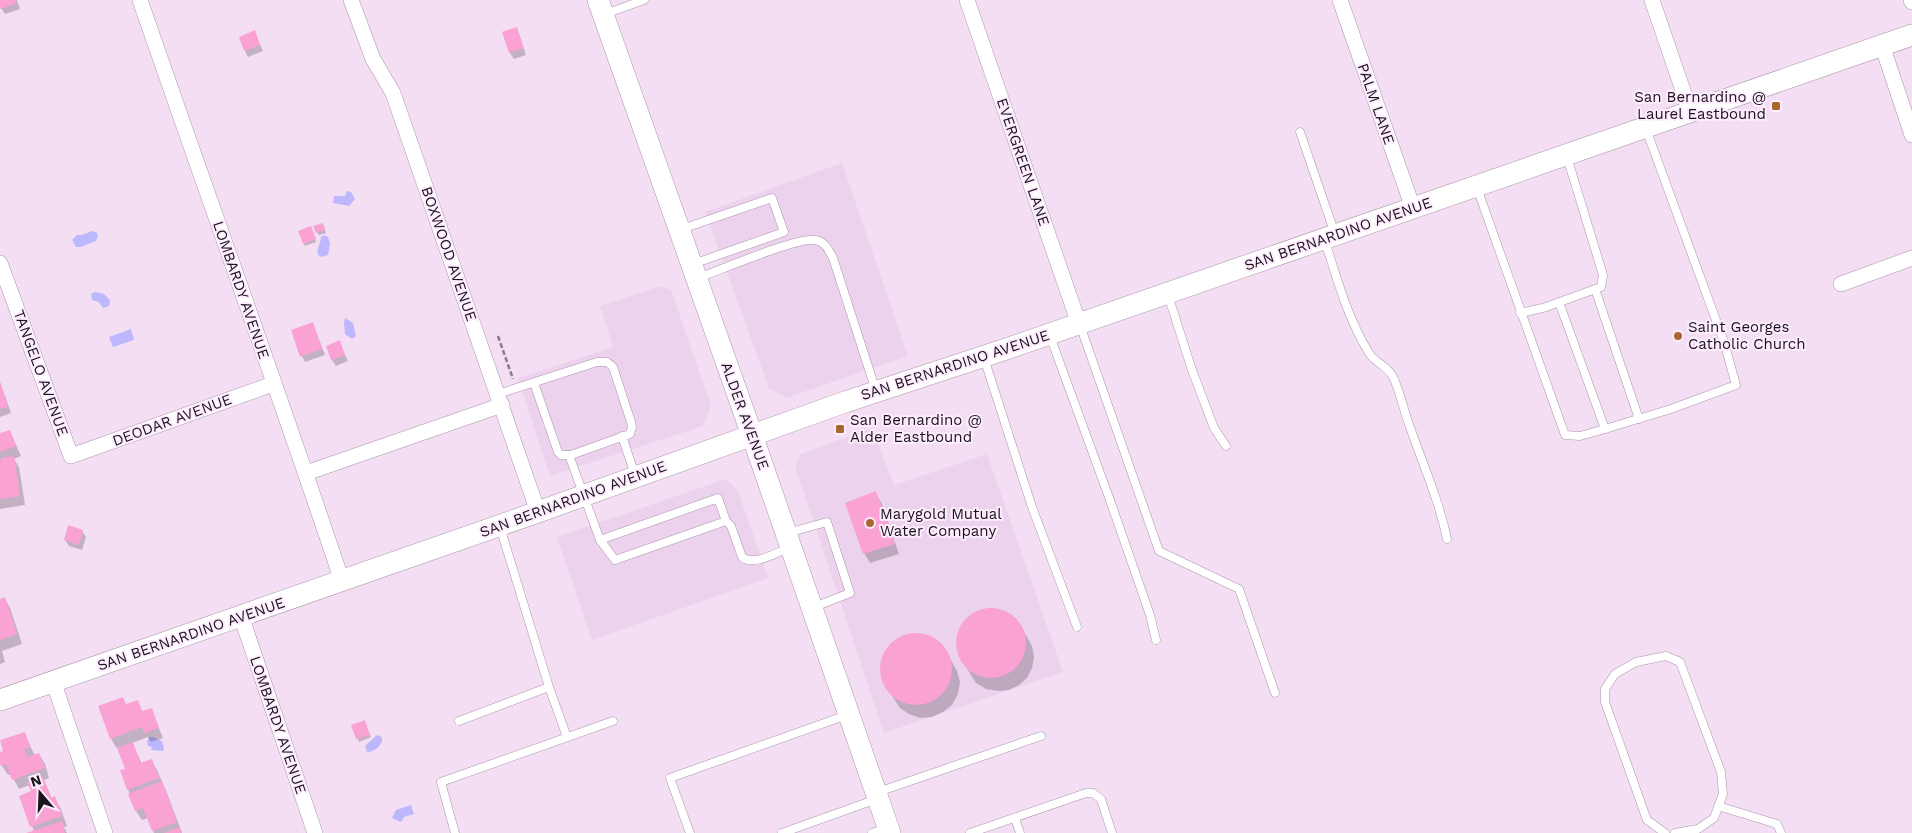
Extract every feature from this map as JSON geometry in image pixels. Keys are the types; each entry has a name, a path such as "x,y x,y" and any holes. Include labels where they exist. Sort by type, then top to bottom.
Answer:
{"main road":[{"name":"ALDER AVENUE","path":"601,8 877,796 883,831"},
{"name":"SAN BERNARDINO AVENUE","path":"0,700 538,512 876,391 1080,324 1912,35"}],"street":[{"name":"LOMBARDY AVENUE","path":"140,0 342,581"},
{"name":"BOXWOOD AVENUE","path":"351,0 373,59 393,93 538,512"},
{"name":"EVERGREEN LANE","path":"967,0 1080,324"},
{"name":"PALM LANE","path":"1340,0 1413,208"},
{"path":"1652,0 1690,111"},
{"path":"1882,45 1912,135"},
{"path":"1841,284 1912,258"},
{"name":"TANGELO AVENUE","path":"0,262 71,456"},
{"name":"DEODAR AVENUE","path":"71,456 273,384"},
{"path":"306,473 500,399"},
{"name":"LOMBARDY AVENUE","path":"241,616 316,833"},
{"path":"54,681 105,833"}],"lane":[{"path":"601,8 640,1"},
{"path":"1477,186 1565,435 1580,436 1671,409 1736,385 1724,342 1645,127"},
{"path":"1300,132 1330,237 1341,292 1358,334 1371,356 1393,376 1441,513 1446,539"},
{"path":"1520,312 1543,308 1601,287 1603,275 1566,154"},
{"path":"679,230 772,198 784,232 738,248 694,272"},
{"path":"694,272 797,242 816,240 826,245 833,258 876,391"},
{"path":"1595,289 1638,419"},
{"path":"1167,293 1192,370 1214,428 1226,446"},
{"path":"1559,302 1605,429"},
{"path":"1080,324 1159,551 1239,589 1275,693"},
{"path":"1049,334 1115,512 1150,615 1156,640"},
{"path":"983,356 1032,507 1077,627"},
{"path":"500,399 534,383 597,362 611,364 632,427 630,434 569,455 561,455 558,452 534,383"},
{"path":"622,436 636,476"},
{"path":"569,455 600,540 615,560 726,521"},
{"path":"600,540 718,498 726,521 731,526 742,556 745,559 756,560 788,540 827,522 850,593 811,608"},
{"path":"500,525 548,687 567,737"},
{"path":"1665,833 1655,830 1647,820 1605,702 1605,689 1615,674 1636,662 1666,656 1680,662 1721,772 1723,794 1714,818 1699,831 1675,833"},
{"path":"459,721 548,687"},
{"path":"690,833 670,778 848,715"},
{"path":"455,833 441,782 613,721"},
{"path":"782,833 1041,736"},
{"path":"970,833 1086,793 1093,793 1101,799 1112,833"},
{"path":"1718,806 1778,824 1781,833"},
{"path":"1014,818 1020,833"}],"path":[{"path":"498,336 514,383"}],"shaded area":[{"path":"842,163 908,356 786,398 769,388 705,212"},
{"path":"347,191 351,192 355,199 349,206 333,203 334,196 345,196"},
{"path":"92,231 98,235 96,241 76,247 72,240 77,235"},
{"path":"324,235 328,237 330,244 328,255 322,257 318,255 318,250 321,237"},
{"path":"661,286 671,290 711,406 703,426 550,476 518,378 613,347 600,306"},
{"path":"95,292 104,294 110,300 109,306 103,308 99,302 92,300 91,294"},
{"path":"345,318 353,323 356,336 352,339 345,334"},
{"path":"131,329 134,340 113,347 109,337"},
{"path":"872,428 894,485 987,454 1063,672 884,733 795,466 801,454"},
{"path":"726,479 738,491 768,578 592,640 557,537"},
{"path":"377,735 382,737 380,745 373,751 367,752 365,746"},
{"path":"149,737 162,741 163,751 151,750 152,747 148,746 147,742"},
{"path":"411,805 414,814 404,817 401,822 392,818 396,810"}],"building":[{"path":"0,0 16,0 17,3 0,9"},
{"path":"517,27 524,48 509,53 502,32"},
{"path":"255,30 260,45 244,51 239,37"},
{"path":"323,223 325,230 316,233 313,226"},
{"path":"311,226 316,239 303,244 298,231"},
{"path":"313,322 322,349 300,357 291,330"},
{"path":"340,340 345,355 331,360 326,346"},
{"path":"0,382 8,407 0,409"},
{"path":"10,430 16,446 0,452 0,433"},
{"path":"14,456 20,496 0,499 0,461 2,461 1,458"},
{"name":"Marygold Mutual Water Company","path":"876,491 895,544 863,554 845,503"},
{"path":"68,525 83,530 79,545 64,540"},
{"path":"5,597 17,634 0,640 0,599"},
{"path":"998,608 1011,614 1020,623 1024,629 1026,643 1024,657 1016,668 1005,676 984,678 977,676 966,668 958,657 956,636 958,629 966,618 977,610"},
{"path":"916,633 936,639 946,649 952,669 946,689 936,699 916,705 896,699 886,689 880,669 886,649 896,639"},
{"path":"123,697 126,704 138,700 142,711 152,708 159,728 144,733 142,727 110,739 98,706"},
{"path":"365,720 370,735 356,739 351,725"},
{"path":"25,732 30,747 24,749 27,757 39,753 45,768 12,780 6,764 1,766 0,763 0,752 3,751 0,740"},
{"path":"133,742 140,763 152,759 159,778 127,790 120,770 125,769 117,748"},
{"path":"43,777 51,798 55,796 62,816 30,827 19,796 31,791 27,782"},
{"path":"162,781 177,822 152,831 143,808 135,811 128,794"},
{"path":"62,821 65,833 26,833"},
{"path":"180,827 182,833 164,833"}],"place":[{"name":"San Bernardino @ Laurel Eastbound","path":"1776,106"},
{"name":"Saint Georges Catholic Church","path":"1678,336"},
{"name":"San Bernardino @ Alder Eastbound","path":"840,429"},
{"name":"Marygold Mutual Water Company","path":"870,523"}]}
